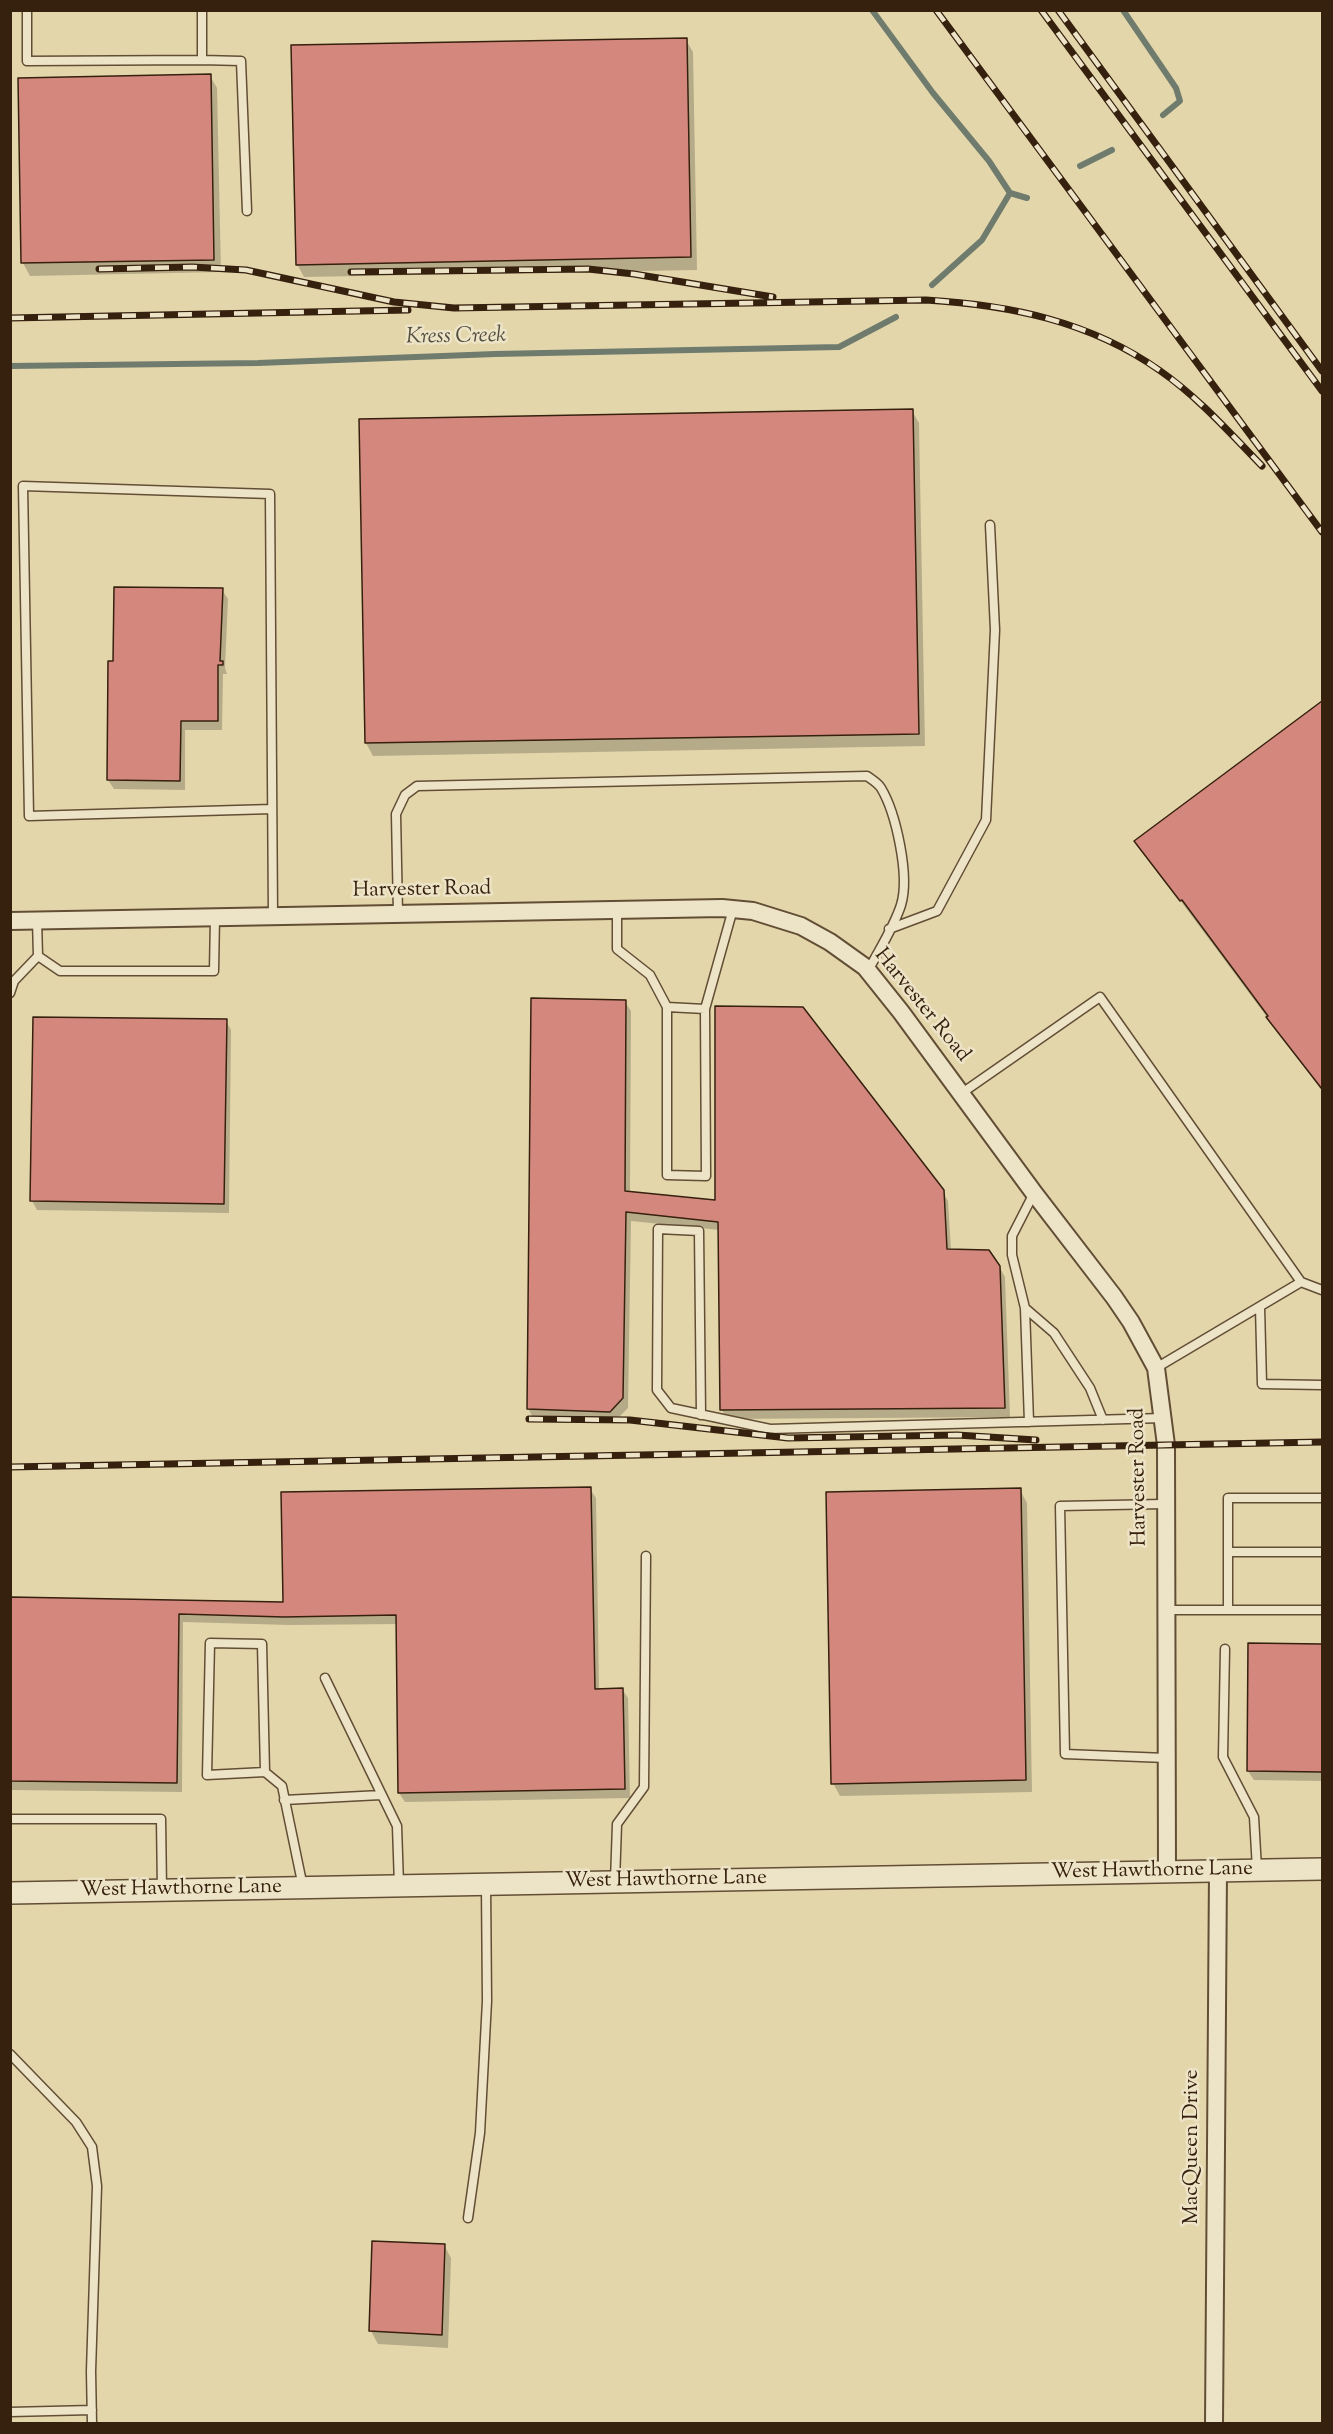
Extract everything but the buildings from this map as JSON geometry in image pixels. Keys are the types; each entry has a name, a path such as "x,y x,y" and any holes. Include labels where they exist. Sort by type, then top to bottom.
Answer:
{"street":[{"name":"Harvester Road","path":"10,921 733,909 771,915 801,926 830,942 868,971 1114,1297 1131,1322 1155,1368 1164,1418 1166,1445 1164,1503 1167,1871"},
{"name":"West Hawthorne Lane","path":"10,1893 1323,1869"},
{"name":"MacQueen Drive","path":"1214,2424 1218,1871"}],"lane":[{"path":"27,10 27,61 241,61 247,211"},
{"path":"202,10 202,60"},
{"path":"272,809 29,816 23,486 270,495 273,916"},
{"path":"889,929 937,911 986,820 994,630 990,525"},
{"path":"398,914 396,814 405,795 417,786 867,776 880,786 900,838 901,903 868,971"},
{"path":"617,910 617,950 650,975 667,1007 667,1175 706,1176 705,1009 733,909"},
{"path":"38,956 60,971 214,971 215,917"},
{"path":"10,993 14,981 38,956 37,920"},
{"path":"962,1093 1100,997 1301,1282 1323,1290"},
{"path":"667,1007 705,1009"},
{"path":"1029,1422 1025,1308 1012,1255 1012,1236 1034,1193"},
{"path":"701,1415 699,1231 658,1229 657,1390 671,1408 701,1415 770,1429 1164,1418"},
{"path":"1155,1368 1301,1282"},
{"path":"1260,1307 1262,1384 1323,1385"},
{"path":"1025,1308 1054,1333 1090,1388 1103,1420"},
{"path":"1228,1610 1228,1498 1323,1498"},
{"path":"1164,1503 1060,1506 1065,1754 1166,1758"},
{"path":"1228,1552 1323,1552"},
{"path":"615,1882 617,1824 644,1787 646,1556"},
{"path":"1165,1610 1323,1610"},
{"path":"265,1772 262,1644 210,1643 207,1775 265,1772 282,1786 303,1888"},
{"path":"1225,1649 1223,1757 1254,1817 1257,1870"},
{"path":"325,1678 398,1826 399,1886"},
{"path":"284,1800 381,1795"},
{"path":"10,1819 161,1819 162,1890"},
{"path":"468,2218 480,2133 487,2001 486,1884"},
{"path":"10,2054 76,2122 92,2147 97,2186 91,2372 92,2424"},
{"path":"10,2412 92,2410"}],"waterway":[{"path":"872,10 933,93 989,161 1010,193"},
{"name":"Kress Creek","path":"1123,10 1176,88 1180,101 1163,115"},
{"name":"Kress Creek","path":"1080,166 1112,150"},
{"name":"Kress Creek","path":"1010,193 1027,198"},
{"name":"Kress Creek","path":"932,285 982,240 1010,193"},
{"name":"Kress Creek","path":"10,366 258,363 495,354 839,347 896,317"}],"railway":[{"path":"936,10 1322,532"},
{"path":"1041,10 1322,391"},
{"path":"1058,10 1322,371"},
{"path":"99,269 192,267 246,270 394,302 454,308 926,300 1018,311 1048,318 1105,339 1159,370 1213,415 1262,466"},
{"path":"351,272 588,269 634,274 773,297"},
{"path":"10,318 408,310"},
{"path":"529,1419 630,1420 788,1438 957,1435 1036,1440"},
{"path":"10,1467 1322,1442"}]}
